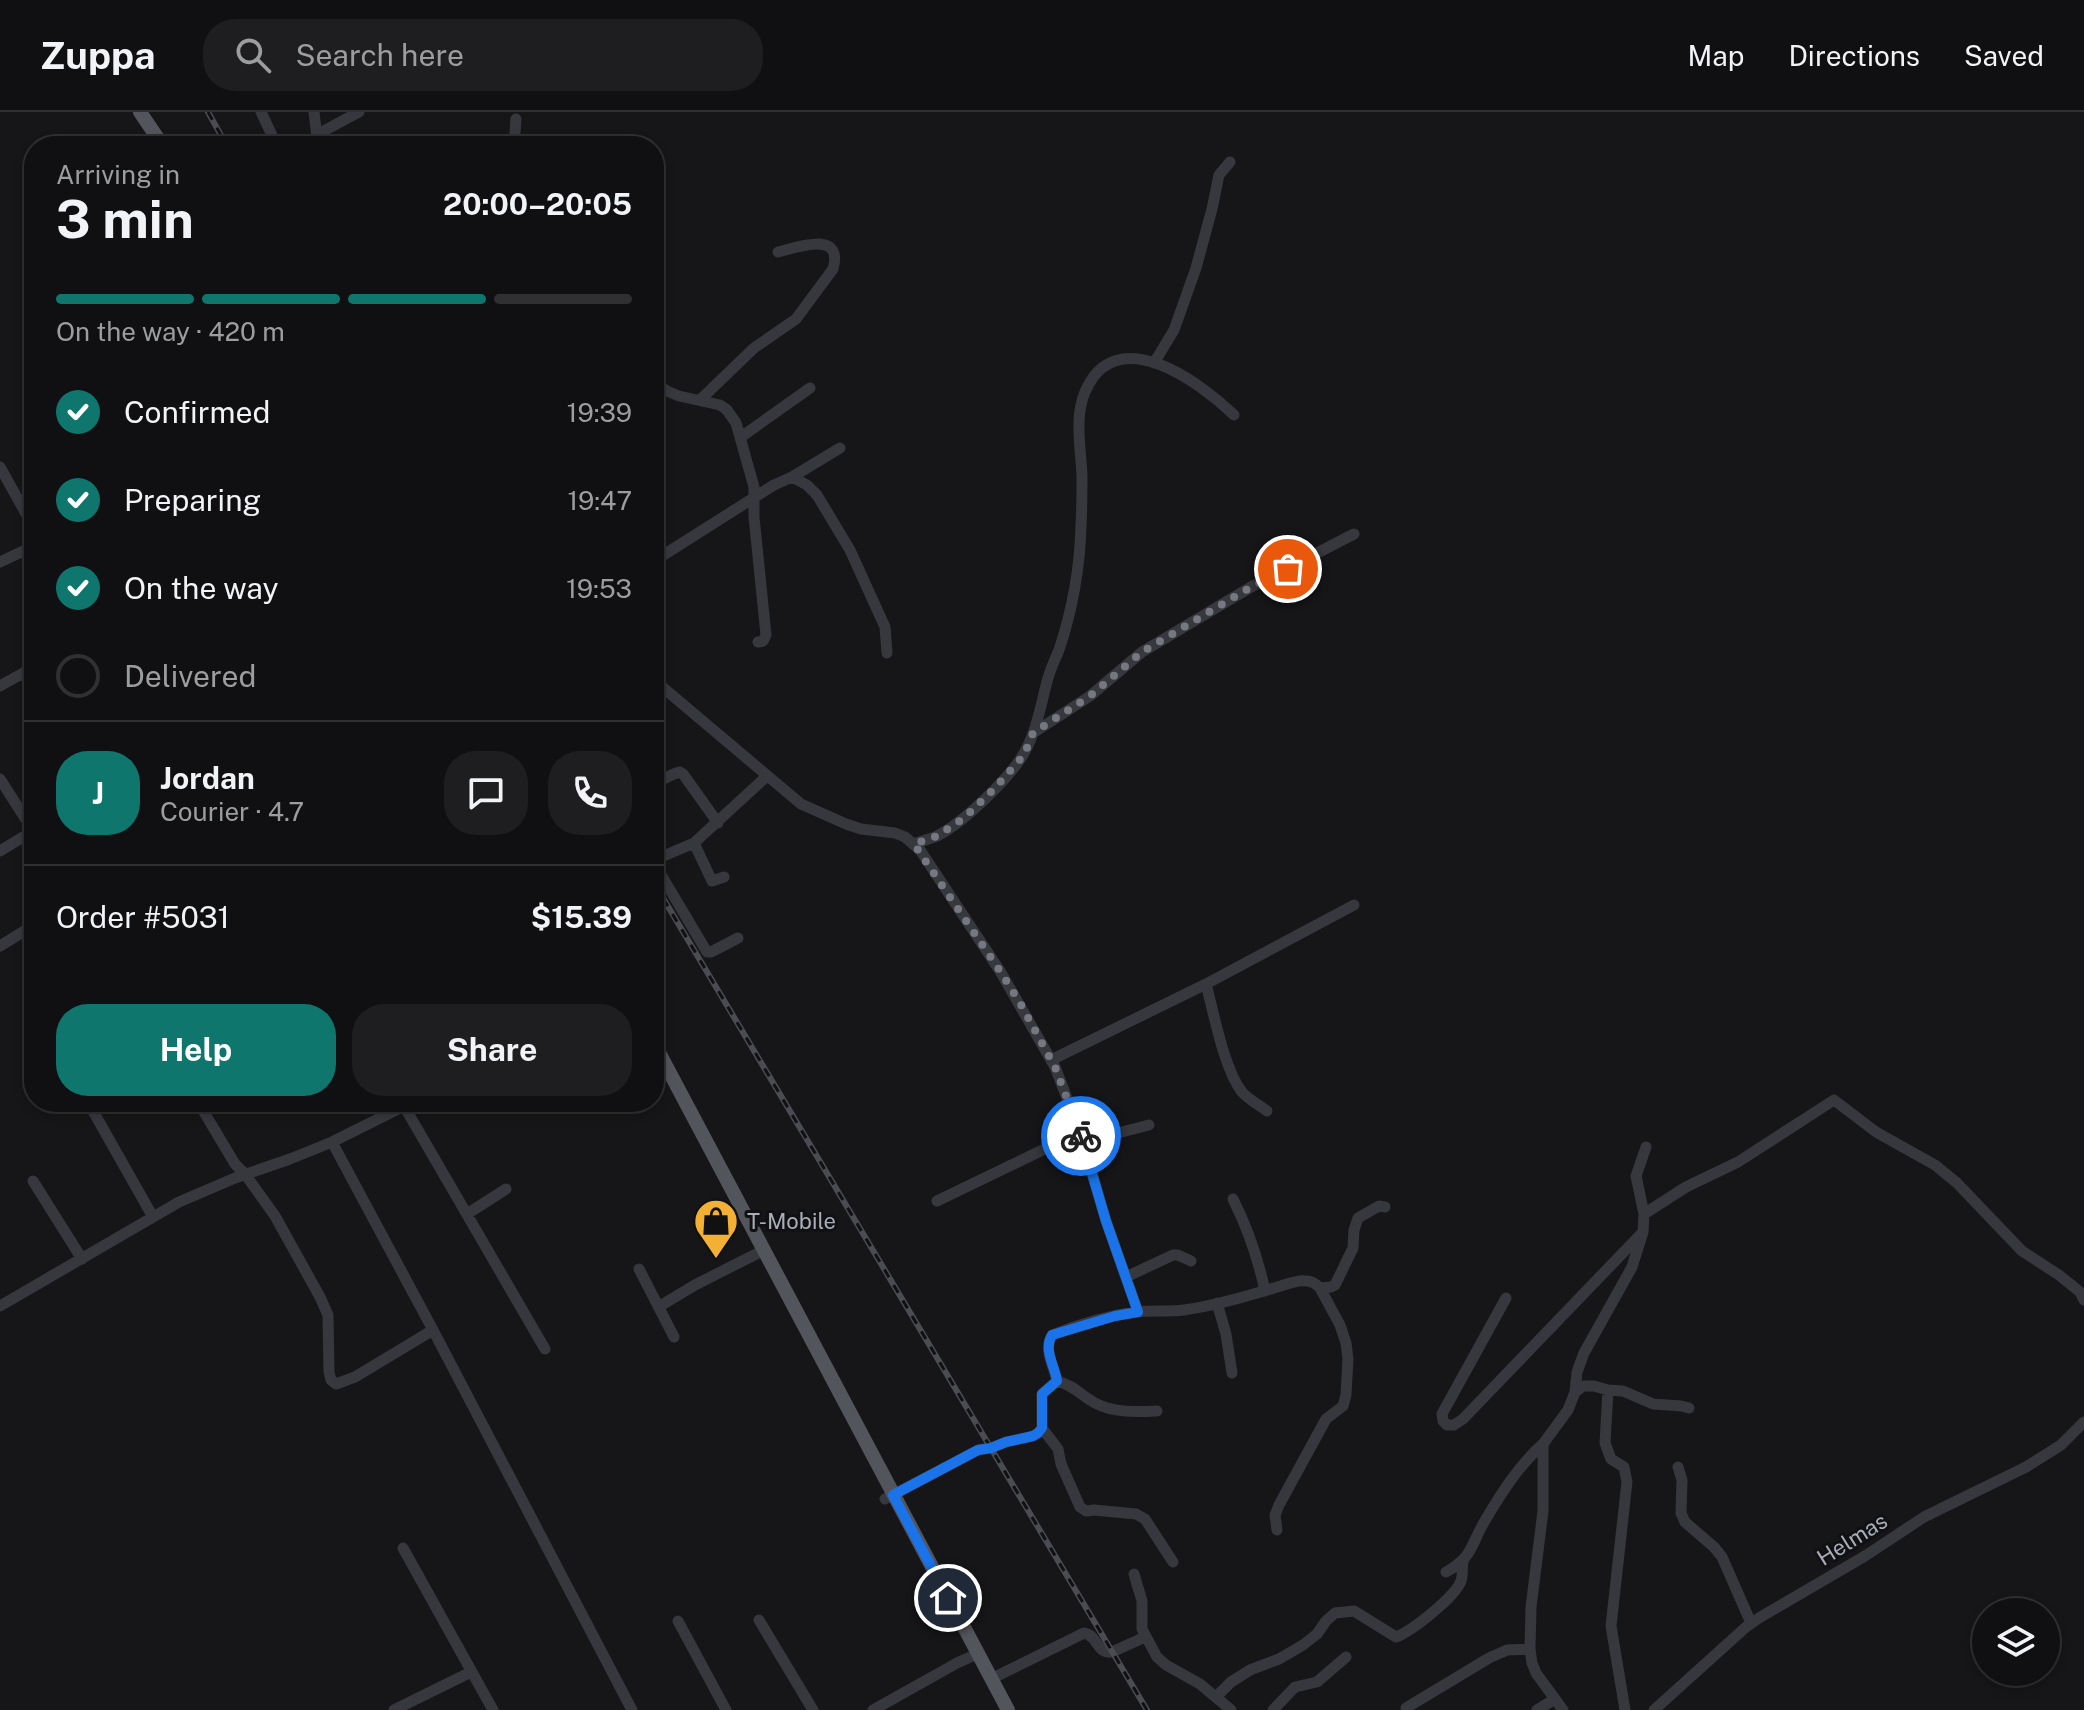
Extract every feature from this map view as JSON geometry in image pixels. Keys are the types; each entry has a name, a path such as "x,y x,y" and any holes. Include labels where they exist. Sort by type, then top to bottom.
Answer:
{"main road":[{"path":"132,112 143,116 156,136"},
{"path":"664,1062 764,1250 889,1497 1008,1710"}],"street":[{"path":"261,112 272,136"},
{"path":"314,112 317,136"},
{"path":"324,136 359,112"},
{"path":"515,136 516,119"},
{"path":"1154,363 1174,330 1196,268 1219,175 1230,162"},
{"path":"700,400 754,348 796,319 833,269 836,259 833,250 826,244 817,243 778,252"},
{"path":"914,844 937,836 964,818 1024,755 1033,733 1074,589 1081,529 1080,412 1085,392 1099,369 1116,359 1137,358 1165,366 1215,397 1234,415"},
{"path":"741,437 810,388"},
{"path":"664,389 679,396 720,405 736,423 754,487 766,635 763,641 758,642"},
{"path":"664,555 774,485 840,448"},
{"path":"0,467 24,510"},
{"path":"792,477 817,495 850,550 885,627 887,653"},
{"path":"1033,733 1090,696 1142,652 1251,587 1354,534"},
{"path":"0,562 24,551"},
{"path":"0,686 24,673"},
{"path":"664,688 801,804 861,829 895,833 914,844 1000,971 1051,1060 1082,1137 1106,1221 1138,1312"},
{"path":"664,779 676,773 683,774 718,823"},
{"path":"664,857 694,843 767,776"},
{"path":"0,779 24,816"},
{"path":"0,851 24,838"},
{"path":"694,843 712,881 724,877"},
{"path":"664,879 707,952 738,938"},
{"path":"1051,1060 1206,984 1354,905"},
{"path":"0,946 24,931"},
{"path":"1206,984 1234,1078 1243,1094 1267,1111"},
{"path":"1644,1214 1686,1187 1738,1162 1834,1100 1876,1132 1935,1165 1957,1183 2022,1251 2059,1275 2080,1292 2084,1300"},
{"path":"94,1112 153,1217"},
{"path":"204,1112 235,1164 275,1216 320,1297 328,1315 331,1380 336,1384 355,1377 433,1330"},
{"path":"0,1306 190,1197 332,1142 392,1112"},
{"path":"412,1112 545,1349"},
{"path":"937,1201 1082,1137 1149,1125"},
{"path":"332,1142 632,1710"},
{"path":"1446,1572 1463,1561 1471,1551 1482,1526 1525,1460 1543,1444 1568,1410 1584,1353 1632,1267 1643,1232 1644,1214 1636,1176 1646,1147"},
{"path":"33,1181 82,1259"},
{"path":"467,1214 506,1189"},
{"path":"1233,1199 1246,1224 1265,1291"},
{"path":"1320,1288 1335,1285 1353,1248 1358,1218 1379,1206 1385,1207"},
{"path":"1506,1298 1442,1414 1447,1425 1454,1425 1463,1419 1643,1232"},
{"path":"660,1306 764,1250"},
{"path":"1126,1277 1173,1255 1191,1261"},
{"path":"639,1269 674,1337"},
{"path":"1057,1381 1048,1349 1052,1335 1115,1316 1217,1303 1304,1280 1316,1283 1340,1325 1346,1343 1346,1395 1343,1406 1326,1419 1279,1505 1275,1515 1277,1530"},
{"path":"1217,1303 1232,1373"},
{"path":"1057,1381 1070,1385 1096,1404 1108,1408 1134,1412 1157,1411"},
{"path":"1057,1381 1042,1394 1042,1428 1058,1449 1061,1464 1080,1507 1086,1511 1136,1514 1145,1519 1173,1562"},
{"path":"1575,1392 1583,1386 1594,1386 1623,1391 1653,1404 1689,1408"},
{"path":"1608,1390 1605,1443 1611,1459 1624,1467 1627,1482 1611,1626 1625,1710"},
{"name":"Helmas","path":"1654,1710 1751,1623 1865,1556 1924,1517 2026,1467 2078,1435 2084,1422"},
{"path":"889,1497 978,1450 1033,1436 1042,1428"},
{"path":"1543,1444 1543,1511 1531,1607 1530,1649 1536,1673 1563,1710"},
{"path":"1678,1467 1683,1488 1681,1513 1685,1522 1722,1557 1751,1623"},
{"path":"403,1548 493,1710"},
{"path":"1216,1697 1231,1682 1250,1670 1279,1659 1303,1645 1335,1613 1354,1611 1396,1637 1407,1633 1454,1593 1461,1580 1463,1561"},
{"path":"1134,1574 1142,1601 1142,1629 1157,1657 1200,1684 1231,1710"},
{"path":"759,1620 813,1710"},
{"path":"678,1621 726,1710"},
{"path":"991,1679 1084,1633 1092,1636 1102,1651 1107,1653 1145,1637"},
{"path":"1406,1708 1489,1658 1507,1650 1530,1649"},
{"path":"873,1710 977,1654"},
{"path":"1273,1710 1295,1687 1317,1682 1346,1657"},
{"path":"394,1710 471,1672"},
{"path":"1537,1710 1555,1699"}],"railway":[{"path":"208,112 221,136"},
{"path":"664,900 1147,1710"}],"way so far":[{"path":"1081,1136 1055,1067 1020,1003 914,844 937,836 964,818 1024,755 1033,733 1090,696 1142,652 1251,587 1288,569"}],"place":[{"name":"T-Mobile","path":"716,1260"}],"route":[{"path":"948,1598 893,1495 978,1450 1038,1433 1042,1428 1042,1394 1057,1381 1048,1349 1052,1335 1138,1312 1106,1221 1081,1136"}]}
